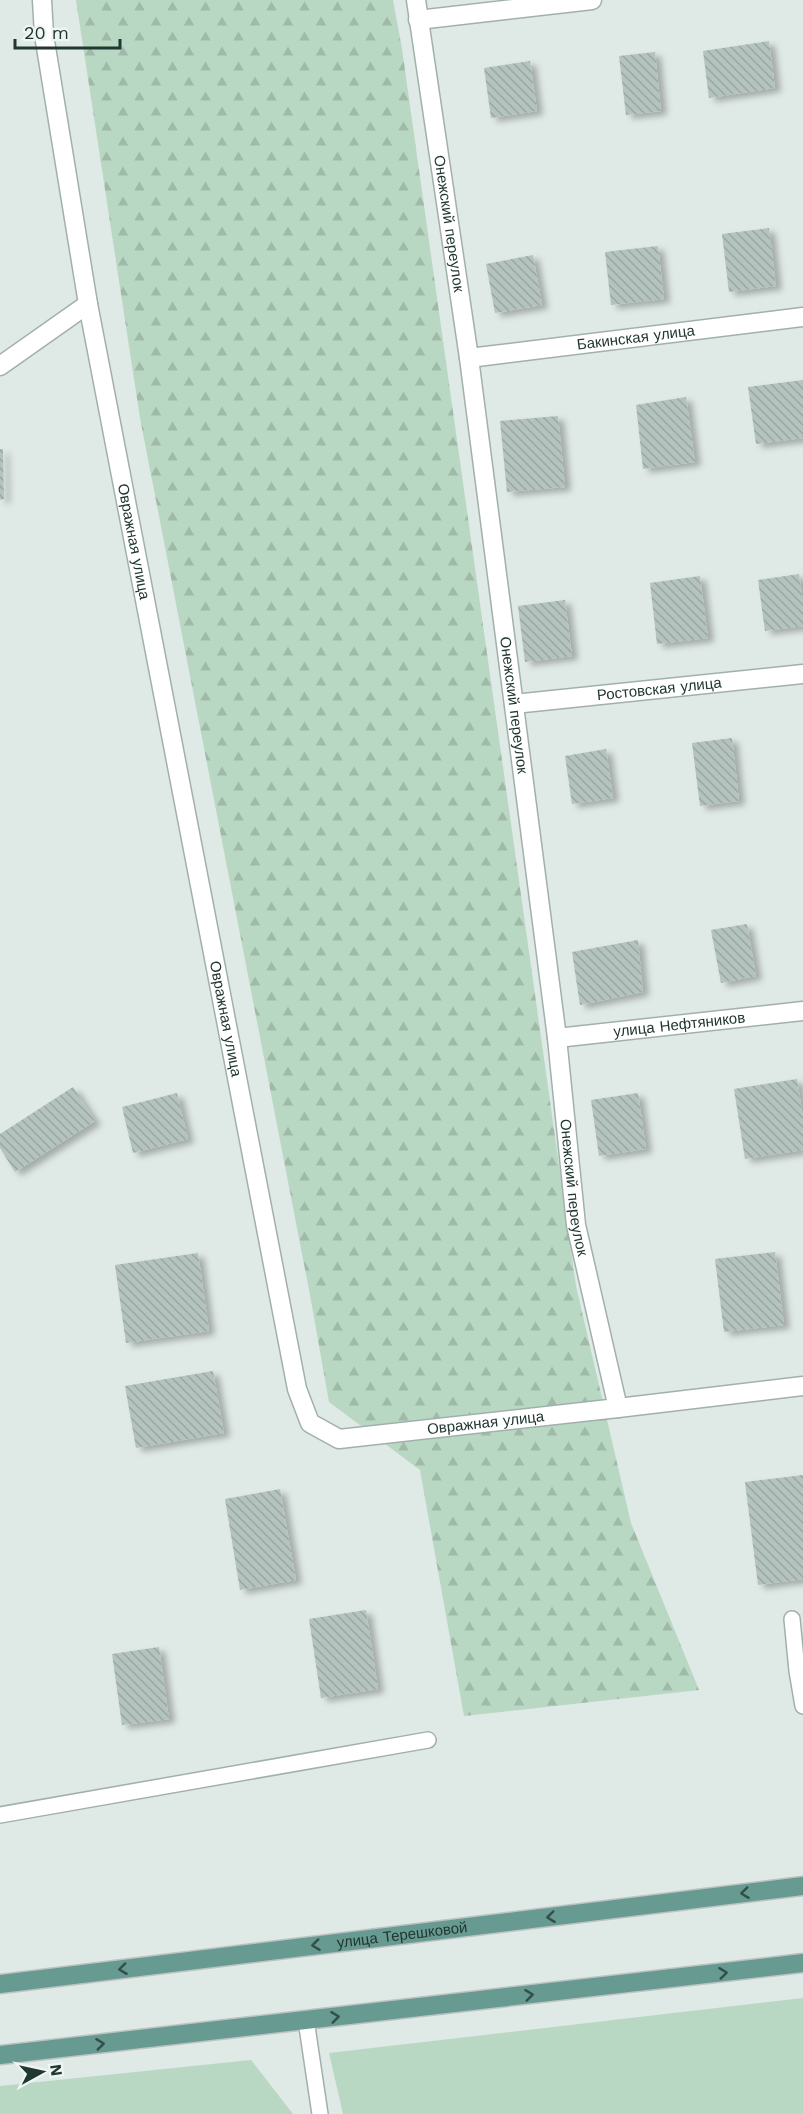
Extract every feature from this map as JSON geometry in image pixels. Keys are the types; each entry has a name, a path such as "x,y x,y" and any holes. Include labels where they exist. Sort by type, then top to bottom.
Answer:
{"main road":[{"name":"улица Терешковой","path":"0,1984 803,1886"},
{"path":"0,2055 803,1964"}],"street":[{"name":"Овражная улица","path":"42,0 44,35 88,304 297,1389 310,1423 339,1438 803,1386"},
{"name":"Онежский переулок","path":"416,0 469,358 556,1038 576,1225 618,1408"},
{"path":"418,20 592,0"},
{"path":"0,366 88,304"},
{"name":"Бакинская улица","path":"469,358 803,317"},
{"name":"Ростовская улица","path":"514,704 803,674"},
{"name":"улица Нефтяников","path":"556,1038 803,1011"}],"lane":[{"path":"792,1619 803,1706"},
{"path":"0,1815 428,1740"},
{"path":"306,2020 320,2114"}],"green space":[{"path":"76,0 393,0 402,49 576,1286 631,1523 699,1690 464,1716 420,1470 329,1402 140,418"},
{"path":"803,1998 803,2114 343,2114 329,2053"},
{"path":"251,2060 293,2114 0,2114 0,2086"}],"building":[{"path":"769,41 775,88 709,98 703,51"},
{"path":"655,52 661,111 626,115 619,56"},
{"path":"530,61 537,111 491,118 484,68"},
{"path":"769,228 776,286 729,292 722,234"},
{"path":"658,246 664,299 611,305 605,252"},
{"path":"533,255 542,305 495,313 486,264"},
{"path":"803,380 803,438 756,444 748,387"},
{"path":"686,397 695,462 643,469 636,405"},
{"path":"558,416 565,487 507,492 500,421"},
{"path":"0,449 3,449 4,499 0,500"},
{"path":"799,574 803,626 765,631 758,580"},
{"path":"700,576 708,638 657,644 650,583"},
{"path":"565,600 572,656 525,662 518,606"},
{"path":"732,738 739,801 700,806 692,743"},
{"path":"606,749 613,798 572,804 565,756"},
{"path":"747,924 756,976 721,983 711,930"},
{"path":"638,940 643,992 580,1005 572,952"},
{"path":"797,1079 803,1118 803,1150 745,1159 734,1089"},
{"path":"73,1087 95,1121 15,1172 0,1148 0,1134"},
{"path":"177,1093 188,1139 133,1153 122,1107"},
{"path":"638,1093 646,1149 599,1156 591,1100"},
{"path":"775,1252 784,1325 724,1332 715,1259"},
{"path":"198,1253 209,1331 126,1343 115,1265"},
{"path":"213,1371 224,1433 136,1448 125,1386"},
{"path":"803,1475 803,1579 758,1585 745,1482"},
{"path":"280,1489 296,1580 240,1590 225,1499"},
{"path":"366,1610 378,1689 321,1698 309,1619"},
{"path":"159,1647 169,1719 122,1725 112,1654"}]}
